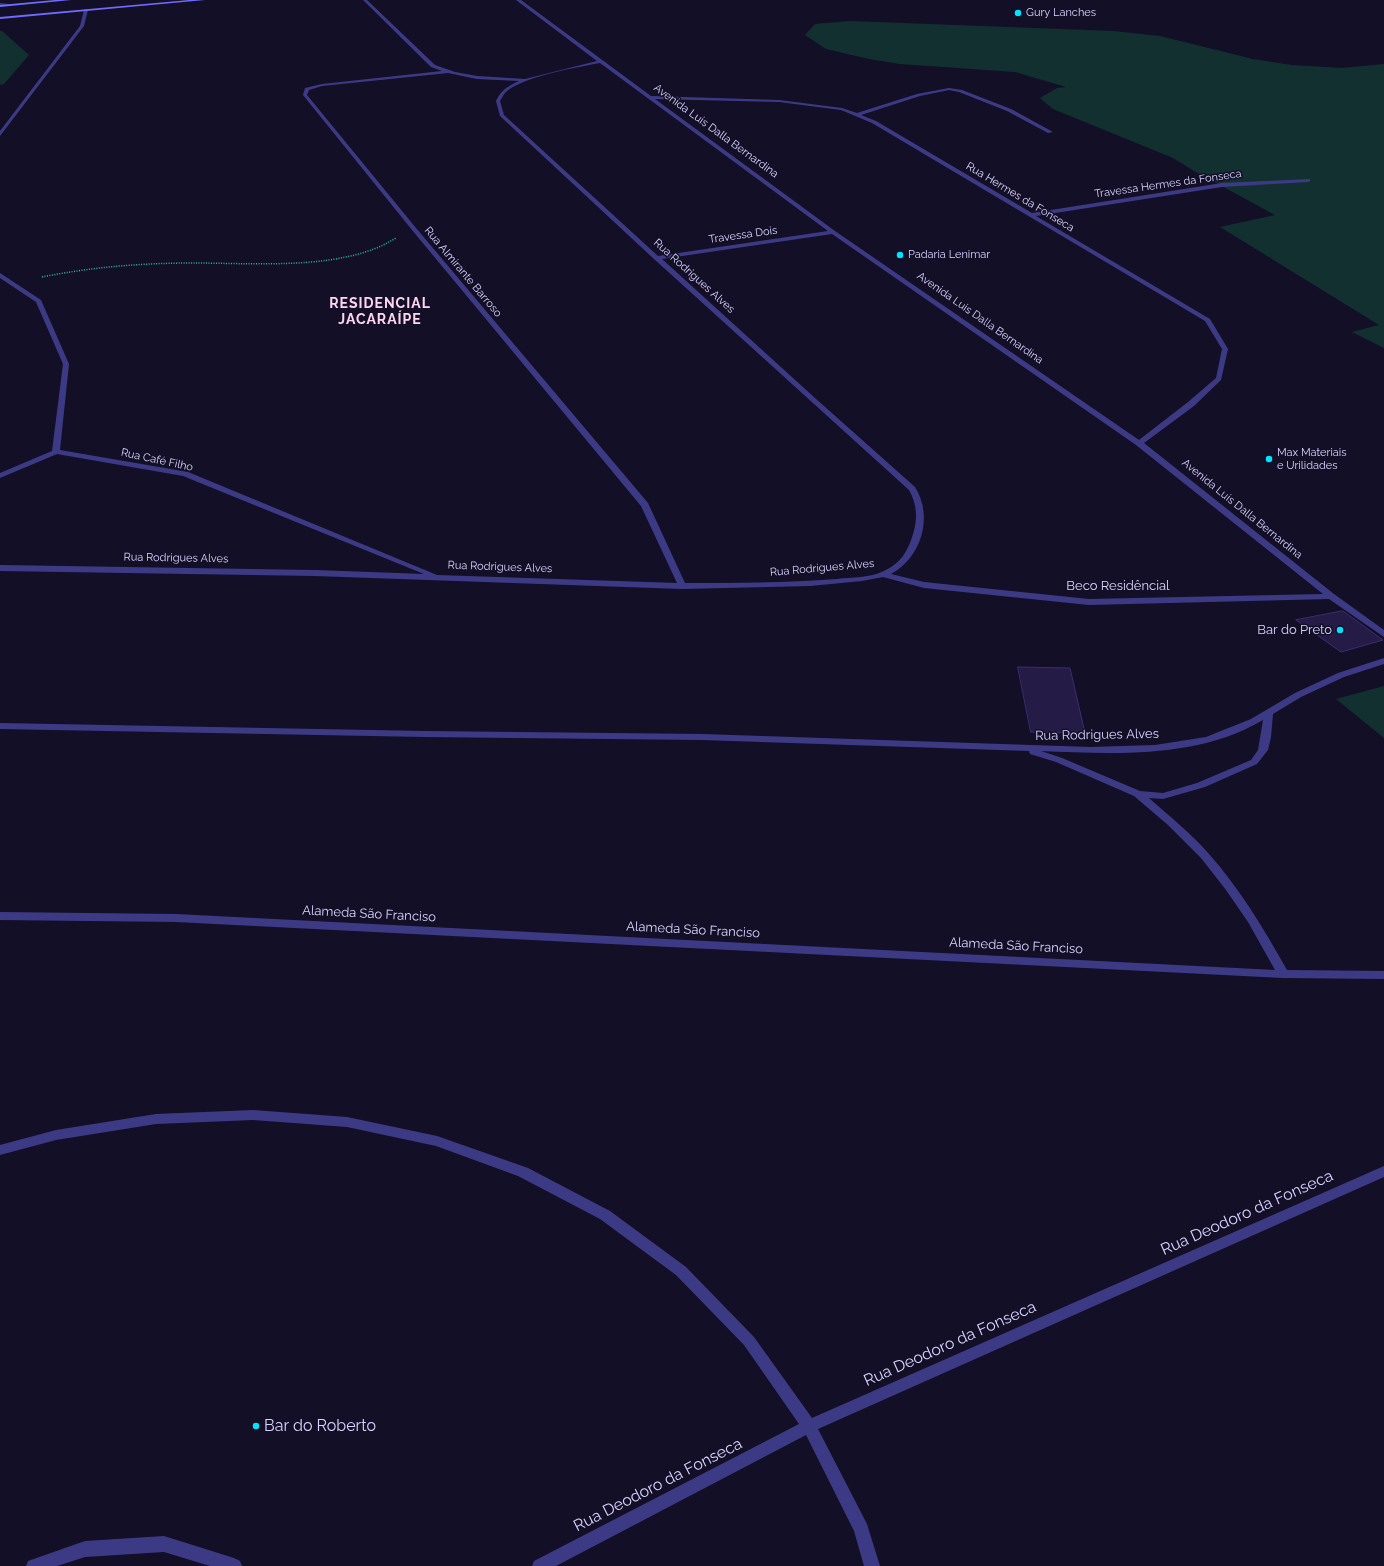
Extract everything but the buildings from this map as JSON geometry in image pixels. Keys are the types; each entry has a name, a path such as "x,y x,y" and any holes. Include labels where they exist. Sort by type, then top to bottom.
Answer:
{"main road":[{"path":"14,5 69,0"},
{"path":"0,18 203,0"}],"street":[{"path":"365,0 433,66 447,72 526,81"},
{"name":"Avenida Luis Dalla Bernardina","path":"518,0 833,232 1139,443 1331,596 1380,628 1384,634"},
{"path":"0,5 14,5"},
{"path":"0,134 82,26 86,10"},
{"name":"Rua Rodrigues Alves","path":"0,568 181,570 439,577 682,586 742,586 857,580 883,574 901,565 909,555 918,530 920,516 918,497 912,489 656,258 502,115 498,101 501,95 511,87 526,81 602,61"},
{"name":"Rua Almirante Barroso","path":"447,72 322,85 308,89 305,95 414,229 645,505 682,586"},
{"path":"856,115 919,95 949,89 960,91 1008,110 1050,132"},
{"name":"Rua Hermes da Fonseca","path":"650,97 779,101 842,109 874,122 1208,320 1225,349 1219,379 1191,404 1139,443"},
{"name":"Travessa Hermes da Fonseca","path":"1031,215 1222,185 1308,180"},
{"name":"Travessa Dois","path":"656,258 833,232"},
{"path":"0,275 39,301 66,364 56,452 0,476"},
{"name":"Rua Café Filho","path":"56,452 185,474 439,577"},
{"name":"Beco Residêncial","path":"883,574 924,585 1089,602 1331,596"},
{"name":"Rua Rodrigues Alves","path":"0,726 418,734 702,737 1091,750 1156,748 1208,740 1254,721 1298,695 1341,675 1384,661"},
{"path":"1022,748 1058,760 1138,794 1163,796 1201,785 1254,762 1263,750 1266,738 1268,714"},
{"path":"1138,794 1191,841 1229,886 1259,929 1283,974"},
{"name":"Alameda São Franciso","path":"0,916 176,918 1283,974 1384,975"},
{"path":"0,1150 56,1135 156,1119 253,1115 347,1122 437,1141 523,1172 605,1215 681,1271 749,1341 809,1426 860,1529 872,1566"},
{"name":"Rua Deodoro da Fonseca","path":"540,1566 809,1426 1384,1171"},
{"path":"34,1566 85,1548 164,1544 234,1566"}],"path":[{"path":"12,283 78,270 130,265 192,262 268,264 338,259 375,249 414,229"}],"green space":[{"path":"850,21 1113,31 1160,36 1253,59 1292,65 1342,68 1384,64 1384,348 1352,332 1379,325 1220,227 1275,215 1173,158 1053,109 1040,98 1057,88 1066,87 1015,72 900,64 869,59 826,49 805,35 815,24"},
{"path":"0,31 2,31 29,55 4,84 0,85"},
{"path":"1384,686 1384,738 1336,699"}],"place":[{"name":"Gury Lanches","path":"1018,13"},
{"name":"Padaria Lenimar","path":"900,255"},
{"name":"Max Materiais e Urilidades","path":"1269,459"},
{"name":"Bar do Preto","path":"1340,630"},
{"name":"Bar do Roberto","path":"256,1426"}],"district":[{"name":"RESIDENCIAL JACARAÍPE","path":"380,312"}]}
